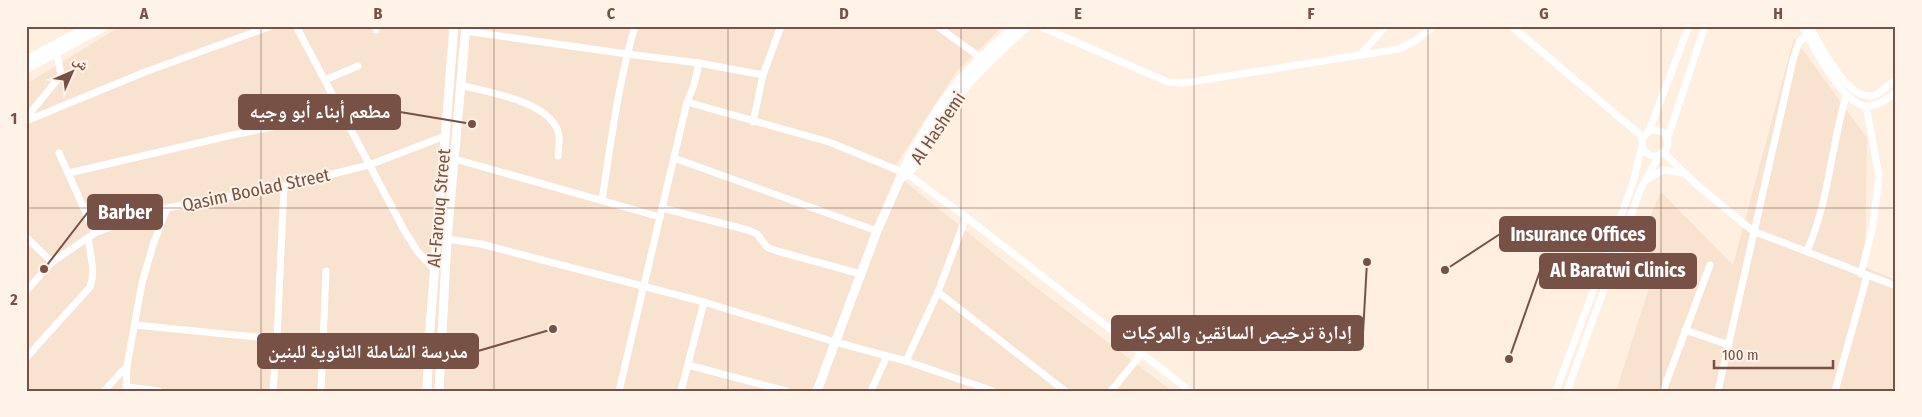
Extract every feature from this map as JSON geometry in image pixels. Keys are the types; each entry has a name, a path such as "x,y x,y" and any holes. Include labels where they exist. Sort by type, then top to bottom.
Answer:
{"main road":[{"path":"26,60 91,26"},
{"path":"26,68 104,26"}],"street":[{"path":"26,119 145,72 271,26"},
{"path":"296,26 411,241 424,260 435,270"},
{"name":"Al-Farouq Street","path":"427,391 429,340 454,26"},
{"path":"602,200 627,54 635,26"},
{"path":"753,122 764,74 781,26"},
{"path":"937,26 980,58"},
{"name":"Al Hashemi","path":"817,391 877,231 903,174 959,81 980,58 1015,26"},
{"name":"Al Hashemi","path":"945,107 986,64 1027,26"},
{"path":"1040,26 1168,82 1184,83 1399,49 1415,41 1434,26"},
{"path":"1361,54 1386,26"},
{"path":"1511,26 1643,137"},
{"path":"1556,391 1633,184 1643,137 1649,131 1689,26"},
{"path":"1567,391 1644,182 1666,148 1705,26"},
{"path":"1802,26 1809,30 1852,89 1864,94 1876,94 1896,78"},
{"path":"465,29 764,74"},
{"name":"Al-Farouq Street","path":"440,390 447,239 465,29"},
{"path":"1809,30 1846,96 1857,104 1866,106 1876,105 1896,92"},
{"path":"1718,391 1753,231 1771,164 1793,60 1799,42 1809,30"},
{"path":"26,119 61,74 57,53"},
{"path":"619,391 687,102 694,85 699,63"},
{"path":"325,80 358,66"},
{"path":"460,85 524,101 536,107 546,116 557,131 559,137 558,156"},
{"path":"1807,251 1814,234 1827,188 1846,96"},
{"path":"687,102 829,142 903,174 966,217 1190,391"},
{"path":"1835,391 1864,275 1879,176 1866,106"},
{"path":"68,173 228,136 342,113"},
{"path":"1649,131 1662,132 1667,140"},
{"name":"Qasim Boolad Street","path":"26,291 52,262 95,233 136,217 167,208 284,186 369,165 445,136"},
{"path":"1642,146 1647,153 1656,155 1662,153"},
{"path":"59,153 95,233"},
{"path":"1662,153 1732,216 1753,231 1896,286"},
{"path":"674,158 877,231"},
{"path":"455,159 660,216"},
{"path":"1644,182 1663,170 1685,173"},
{"path":"273,391 284,186"},
{"path":"159,391 126,389 127,366 142,282 167,208"},
{"path":"662,208 748,230 757,234 767,247 777,251 861,274"},
{"path":"906,361 938,292 966,217"},
{"path":"26,237 52,262"},
{"path":"26,358 90,287 92,261 88,238"},
{"path":"447,239 481,244 704,302 835,342 906,361 993,391"},
{"path":"1662,391 1710,265"},
{"path":"321,391 326,271"},
{"path":"938,292 1065,391"},
{"path":"681,391 704,302"},
{"path":"135,325 277,339"},
{"path":"1685,330 1729,345"},
{"path":"429,340 441,342"},
{"path":"1111,391 1142,352"},
{"path":"871,391 887,356"},
{"path":"688,365 786,391"},
{"path":"104,391 127,366"}],"shaded area":[{"path":"121,26 1003,26 956,72 892,171 1034,286 1172,391 26,391 26,84"},
{"path":"1794,38 1867,138 1865,267 1896,280 1896,391 1616,391 1650,285 1629,265 1661,192 1733,265"}],"place":[{"name":"مطعم أبناء أبو وجيه","path":"472,124"},
{"name":"إدارة ترخيص السائقين والمركبات","path":"1367,262"},
{"name":"Barber","path":"44,269"},
{"name":"Insurance Offices","path":"1445,270"},
{"name":"مدرسة الشاملة الثانوية للبنين","path":"553,329"},
{"name":"Al Baratwi Clinics","path":"1509,359"}]}
